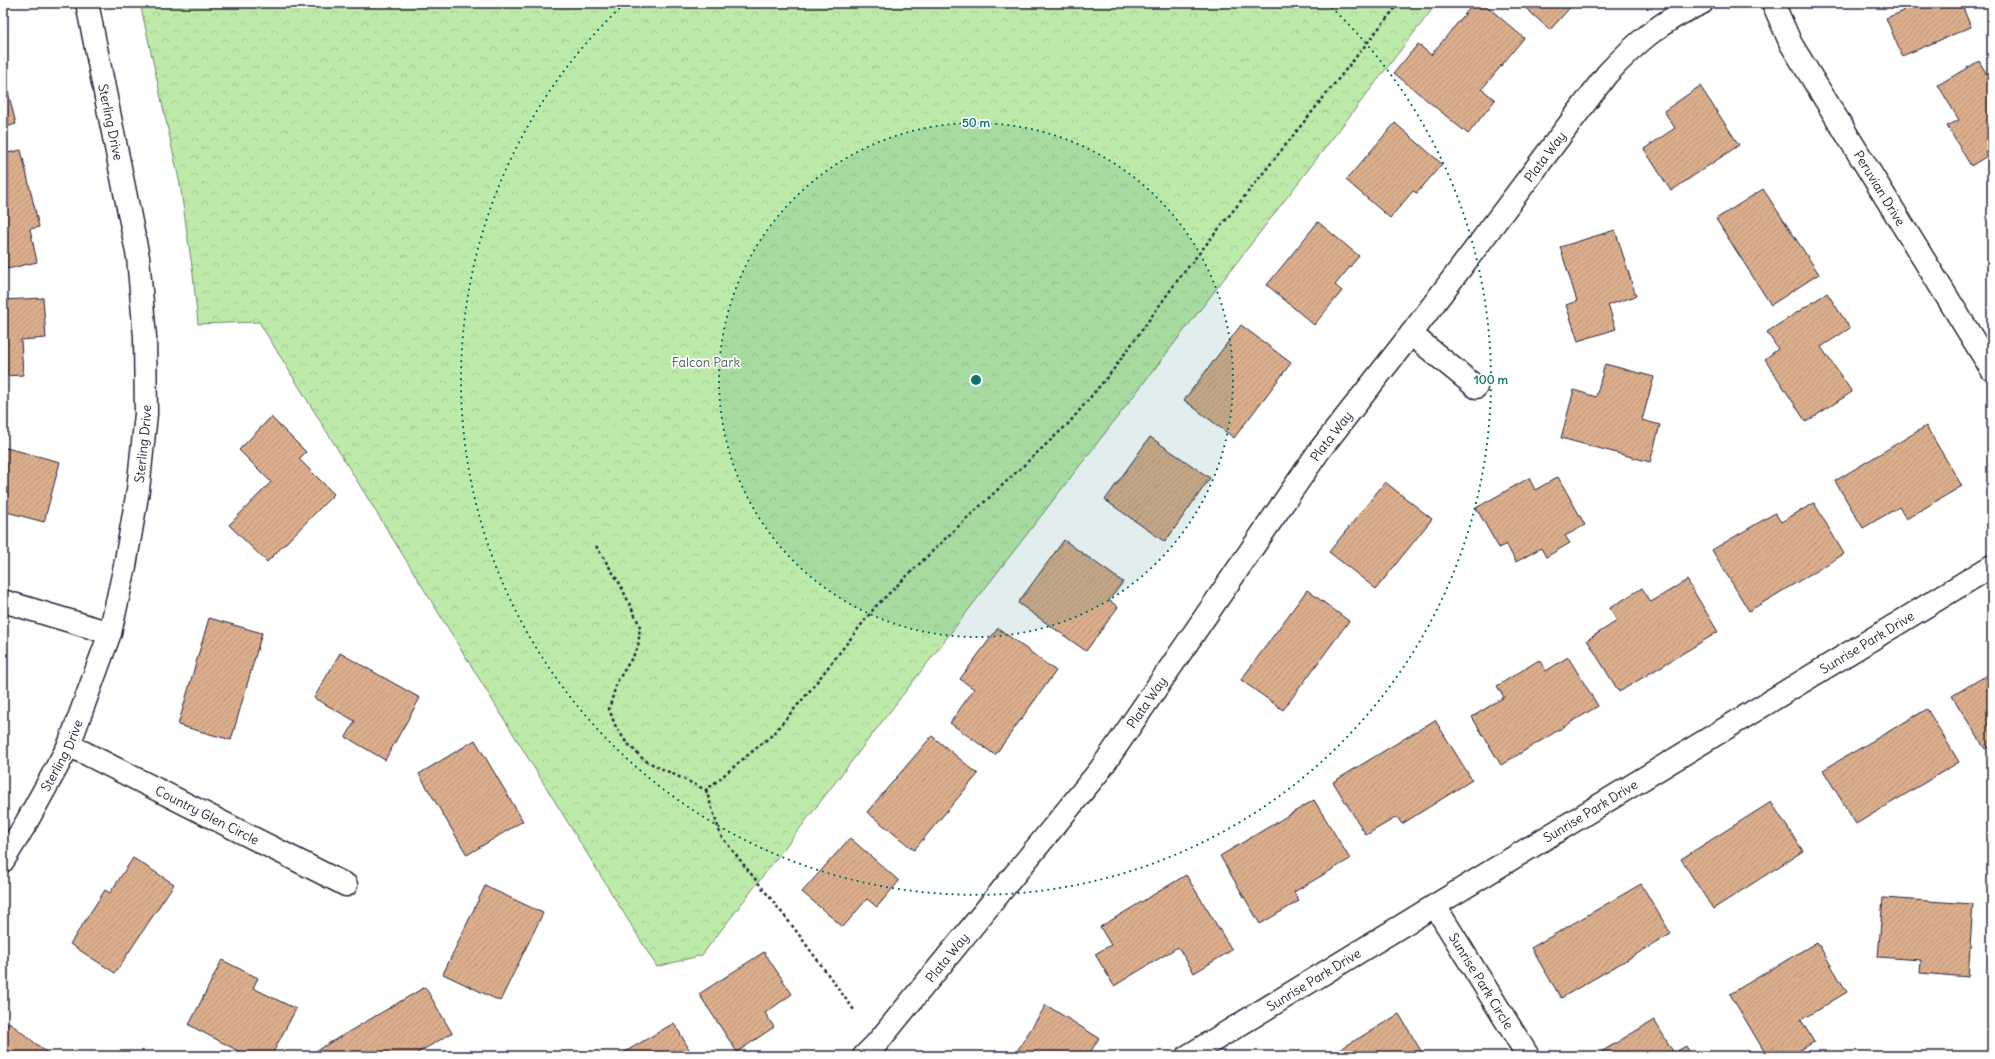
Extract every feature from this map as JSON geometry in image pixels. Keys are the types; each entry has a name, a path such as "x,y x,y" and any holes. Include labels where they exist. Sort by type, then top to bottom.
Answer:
{"street":[{"name":"Sterling Drive","path":"3,861 25,825 69,745 110,633 125,566 138,490 146,414 144,336 138,257 87,3"},
{"name":"Plata Way","path":"864,1056 877,1043 1030,858 1100,770 1319,451 1411,334 1607,74 1632,46 1662,24 1702,3"},
{"name":"Peruvian Drive","path":"1773,3 1791,44 1992,370"},
{"path":"1411,334 1476,387"},
{"name":"Sunrise Park Drive","path":"1188,1056 1992,566"},
{"path":"3,601 110,633"},
{"name":"Country Glen Circle","path":"69,745 346,886"},
{"name":"Sunrise Park Circle","path":"1435,906 1528,1056"}],"path":[{"path":"706,790 772,735 808,693 876,606 947,537 1069,423 1114,370 1178,281 1398,3"},
{"path":"596,546 620,584 640,626 638,648 617,682 609,709 615,726 626,742 644,760 706,790 721,836 794,928 854,1010"}],"green space":[{"name":"Falcon Park","path":"140,3 1437,3 702,955 657,967 259,322 198,324 193,274 180,184"}],"building":[{"path":"1474,3 1483,3 1524,38 1482,89 1495,100 1468,134 1394,73 1418,44 1431,55"},
{"path":"1520,3 1574,3 1550,30"},
{"path":"1901,3 1961,3 1971,27 1902,56 1886,18 1904,11"},
{"path":"1979,61 1992,83 1992,153 1971,166 1947,126 1959,120 1938,85"},
{"path":"3,72 16,124 3,128"},
{"path":"1700,86 1739,145 1671,191 1644,149 1675,128 1664,111"},
{"path":"1395,123 1442,164 1417,193 1413,191 1390,218 1346,180"},
{"path":"21,150 39,227 30,229 37,262 3,270 3,154"},
{"path":"1763,189 1819,274 1771,305 1716,219"},
{"path":"1318,222 1359,256 1335,285 1342,291 1314,325 1267,285"},
{"path":"1615,230 1636,296 1608,305 1616,329 1578,341 1566,305 1577,301 1560,247"},
{"path":"1827,293 1850,328 1821,347 1852,392 1806,422 1765,359 1778,349 1767,332"},
{"path":"43,298 46,338 21,340 23,375 3,376 3,300"},
{"path":"1241,325 1291,363 1234,438 1184,400"},
{"path":"1605,364 1654,377 1642,420 1660,425 1650,462 1561,438 1574,390 1596,397"},
{"path":"271,417 306,452 299,459 334,494 267,562 229,525 271,482 239,450"},
{"path":"1926,426 1962,486 1906,519 1899,507 1863,528 1835,481"},
{"path":"1150,437 1210,478 1165,542 1105,500"},
{"path":"3,447 60,462 44,522 3,511"},
{"path":"1558,477 1585,525 1565,536 1570,543 1546,557 1541,548 1516,562 1506,544 1499,548 1476,508 1529,478 1535,490"},
{"path":"1385,482 1432,519 1376,589 1329,552"},
{"path":"1814,503 1844,554 1749,611 1712,550 1775,513 1781,522"},
{"path":"1064,540 1123,582 1109,600 1118,607 1086,651 1018,603"},
{"path":"1687,580 1718,632 1619,692 1587,640 1617,621 1610,608 1642,588 1651,602"},
{"path":"1307,590 1349,621 1283,710 1241,680"},
{"path":"209,618 262,633 231,740 178,725"},
{"path":"998,628 1056,671 995,755 950,723 974,689 960,679"},
{"path":"340,653 420,698 385,760 346,737 355,721 314,698"},
{"path":"1568,657 1598,706 1501,765 1472,717 1504,697 1497,686 1539,660 1546,671"},
{"path":"1992,672 1992,744 1985,749 1952,696"},
{"path":"1927,709 1959,762 1856,824 1823,770"},
{"path":"1435,720 1472,780 1402,824 1397,817 1366,835 1333,782"},
{"path":"932,736 978,774 914,850 867,812"},
{"path":"475,740 523,821 467,855 419,774"},
{"path":"1314,800 1350,859 1294,892 1299,901 1260,924 1220,856"},
{"path":"1771,802 1803,851 1713,909 1681,859"},
{"path":"850,838 899,881 877,907 867,899 843,927 802,892"},
{"path":"133,858 174,884 115,973 70,944 105,890 110,893"},
{"path":"1186,875 1232,950 1194,973 1178,947 1114,986 1095,954 1111,945 1100,927"},
{"path":"1641,884 1671,934 1561,998 1531,948"},
{"path":"485,886 543,913 500,1001 443,974"},
{"path":"1883,898 1973,904 1968,977 1920,973 1921,960 1878,957"},
{"path":"1817,942 1847,992 1801,1020 1814,1042 1790,1056 1767,1056 1730,994"},
{"path":"764,952 792,994 765,1013 774,1027 737,1052 699,994"},
{"path":"222,960 258,978 253,988 296,1009 271,1056 248,1056 189,1025"},
{"path":"425,987 452,1033 412,1056 309,1055"},
{"path":"1046,1005 1099,1038 1088,1056 1014,1056"},
{"path":"1399,1014 1424,1056 1329,1056"},
{"path":"1654,1020 1674,1053 1686,1046 1692,1056 1604,1056 1601,1052"},
{"path":"9,1022 51,1056 3,1056 3,1030"},
{"path":"674,1023 693,1056 618,1056"}]}
